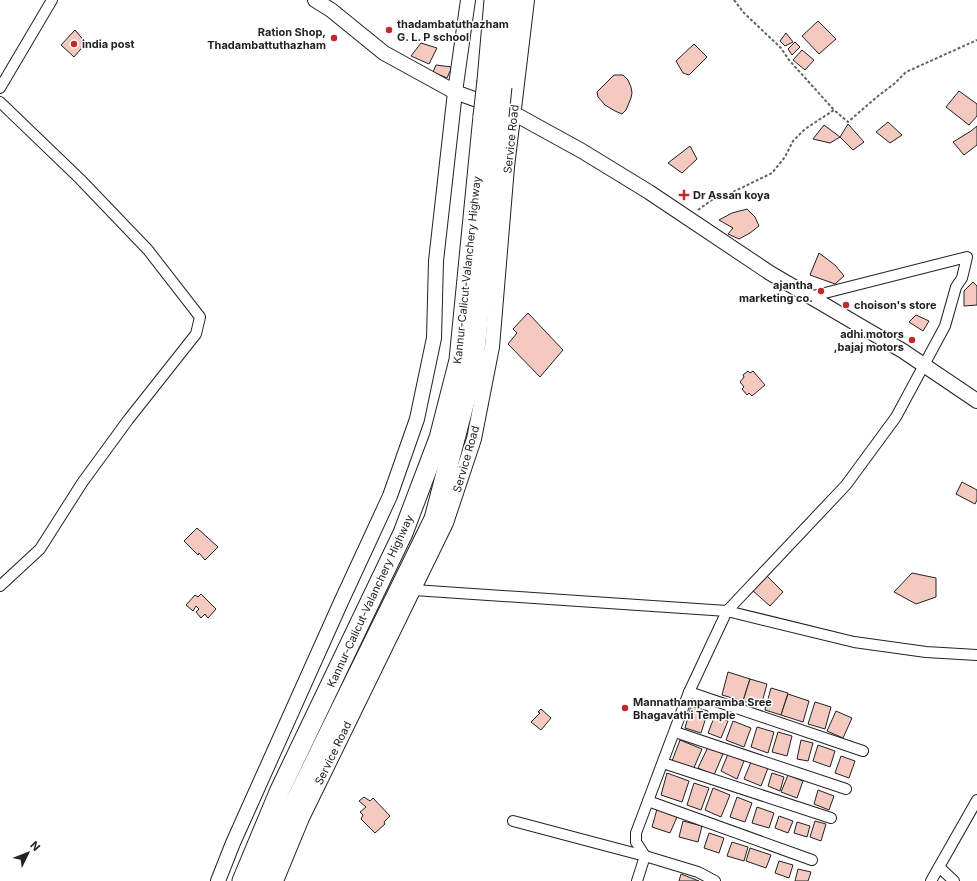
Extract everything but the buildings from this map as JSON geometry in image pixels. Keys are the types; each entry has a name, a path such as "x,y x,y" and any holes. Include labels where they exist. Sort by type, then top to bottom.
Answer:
{"highway":[{"name":"Kannur-Calicut-Valanchery Highway","path":"242,881 280,790 403,533 439,438 459,360 498,115 494,84 494,0"},
{"path":"494,84 511,0"},
{"path":"260,881 275,843 434,519 473,370 498,115"}],"street":[{"path":"0,88 52,0"},
{"path":"315,0 331,10 384,53 498,115 582,151 770,273 903,351 977,401"},
{"path":"218,881 338,609 390,496 417,419 434,338 436,261 455,92 468,0"},
{"name":"Service Road","path":"276,881 302,818 446,523 475,431 492,347 498,115 518,83 528,0"},
{"path":"0,102 80,179 148,250 200,317 196,334 128,420 82,483 40,550 0,586"},
{"path":"645,856 636,842 636,833 689,692 726,611 846,485 896,418 944,326 956,287 962,278 967,257 809,297"},
{"path":"414,590 726,611 854,642 926,652 977,655"},
{"path":"689,692 863,751"},
{"path":"675,732 846,790"},
{"path":"663,763 831,818"},
{"path":"931,881 977,800"},
{"path":"648,801 812,860"},
{"path":"512,821 645,856 698,872 715,881"},
{"path":"637,881 645,856"},
{"path":"938,867 954,881"}],"path":[{"path":"734,0 744,13 781,48 789,60 834,110 848,122 894,84 906,72 977,40"},
{"path":"687,218 713,199 733,192 772,173 784,157 793,141 805,129 834,110"}],"place":[{"name":"thadambatuthazham G. L. P school","path":"389,30"},
{"name":"Ration Shop, Thadambattuthazham","path":"334,38"},
{"name":"india post","path":"74,44"},
{"name":"Dr Assan koya","path":"684,195"},
{"name":"ajantha marketing co.","path":"821,291"},
{"name":"choison's store","path":"846,305"},
{"name":"adhi motors ,bajaj motors","path":"912,340"},
{"name":"Mannathamparamba Sree Bhagavathi Temple","path":"625,708"}]}
